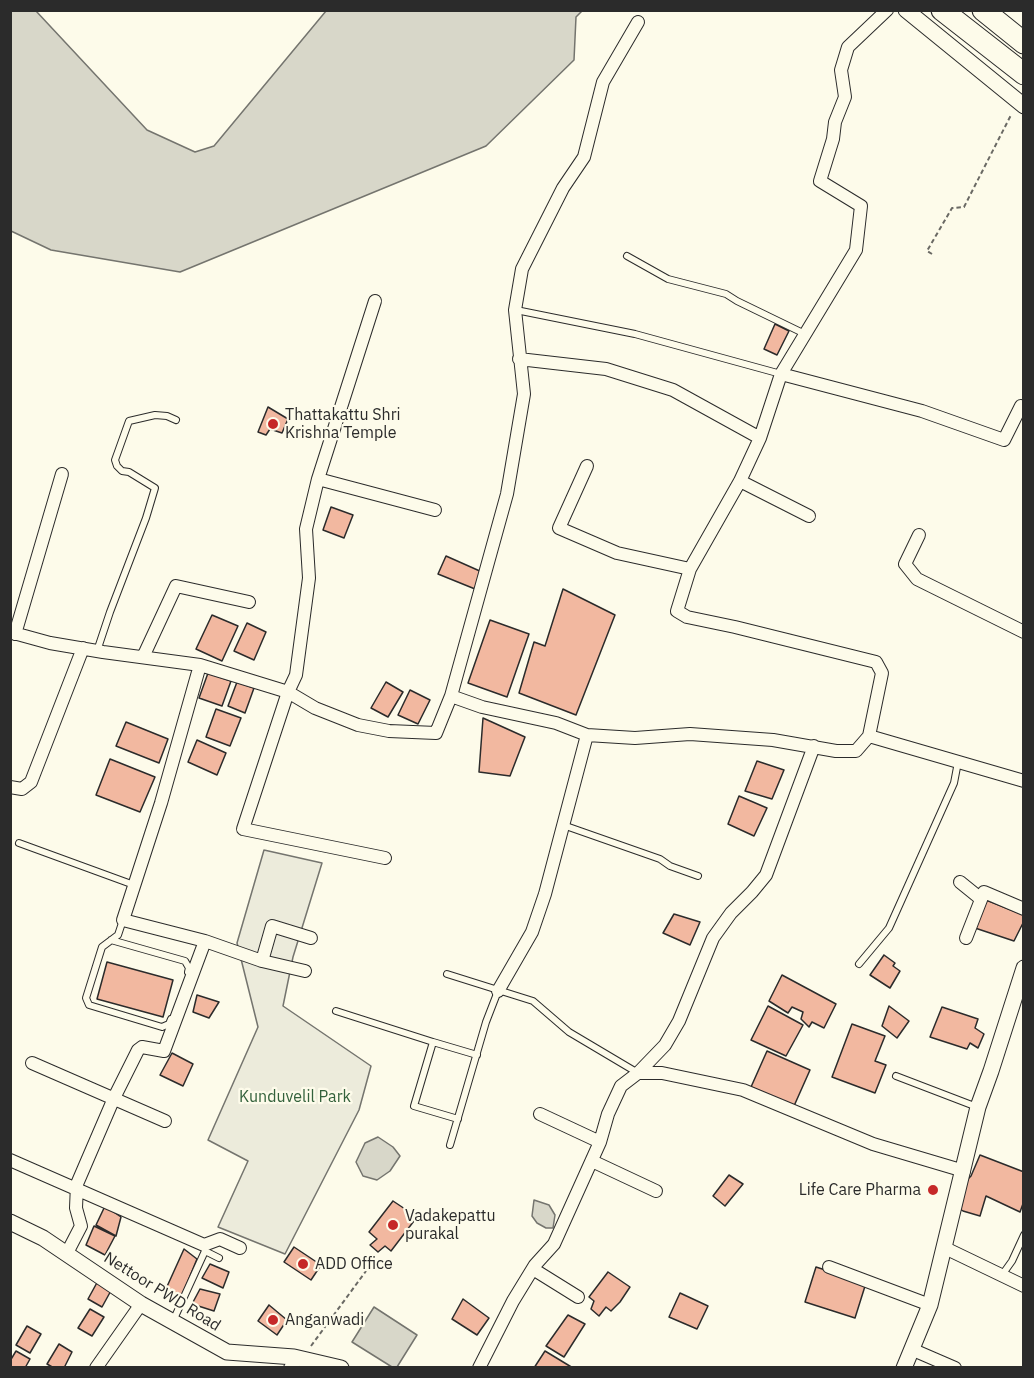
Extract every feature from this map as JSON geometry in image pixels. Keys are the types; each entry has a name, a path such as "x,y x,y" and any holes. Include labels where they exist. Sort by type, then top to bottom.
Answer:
{"highway":[{"path":"942,10 1023,74"},
{"path":"983,10 1023,43"}],"street":[{"path":"451,696 482,707 556,723 586,735 635,738 690,734 773,740 836,751 856,752 869,736 882,673 876,662 687,617 677,610 690,569 740,481 760,438 781,374 856,250 861,206 820,181 833,139 835,123 845,97 841,70 848,47 887,10"},
{"path":"906,10 1021,104"},
{"path":"62,474 13,633 50,643 97,651 200,664 288,692 315,708 358,725 389,731 436,733 451,696 507,494 524,394 515,310 522,268 563,188 584,157 603,82 638,22"},
{"path":"375,301 318,479 306,529 309,578 296,675 288,692 243,829 385,858"},
{"path":"519,358 606,369 673,390 760,438"},
{"path":"781,374 922,411 1004,441 1021,406 1023,407"},
{"path":"587,466 559,528 617,553 690,569"},
{"path":"318,479 435,510"},
{"path":"740,481 809,516"},
{"path":"919,535 905,564 917,579 1023,632"},
{"path":"143,657 176,586 249,602"},
{"path":"10,787 22,789 31,782 83,648"},
{"path":"200,664 162,803 123,920 205,941 262,961 304,971"},
{"path":"498,991 532,932 545,894 586,735"},
{"path":"869,736 1023,781"},
{"path":"479,1368 513,1301 533,1269 554,1244 592,1161 608,1114 621,1086 638,1073 665,1045 679,1021 713,938 731,913 766,875 814,746"},
{"path":"960,882 981,899"},
{"path":"966,938 984,892 1023,909"},
{"path":"262,961 272,926 311,938"},
{"path":"67,1253 81,1226 76,1208 76,1188 114,1098 138,1050 142,1047 164,1051 205,941"},
{"path":"904,1368 930,1305 978,1107 992,1071 1023,968"},
{"path":"32,1063 165,1121"},
{"path":"638,1073 662,1073 743,1090 873,1144 963,1172"},
{"path":"540,1114 600,1142"},
{"path":"10,1160 204,1245 220,1239 240,1248"},
{"path":"592,1161 656,1191"},
{"name":"Nettoor PWD Road","path":"12,1228 44,1238 141,1304 227,1352 341,1368"},
{"path":"945,1248 1023,1286"},
{"path":"829,1267 930,1305"},
{"path":"533,1269 579,1297"},
{"path":"96,1368 141,1304"},
{"path":"911,1349 955,1368"}],"lane":[{"path":"627,256 668,279 726,294 804,334"},
{"path":"515,310 635,334 781,374"},
{"path":"97,651 155,488 129,472 122,471 115,460 129,420 155,415 167,416 176,420"},
{"path":"859,964 889,928 954,783 958,762"},
{"path":"563,825 660,859 670,866 698,876"},
{"path":"19,843 134,885"},
{"path":"111,940 185,961 189,968 169,1024 162,1027 89,1005 86,998 102,947 111,940 118,935 123,920"},
{"path":"447,974 533,1001 569,1032 638,1073"},
{"path":"450,1145 490,1009 498,991"},
{"path":"336,1011 477,1054"},
{"path":"433,1042 414,1106 458,1119"},
{"path":"896,1076 978,1107"},
{"path":"1002,1275 1012,1261 1023,1235"},
{"path":"172,1322 206,1251 219,1258"}],"path":[{"path":"932,254 927,251 952,208 964,207 1021,104"},
{"path":"297,1361 366,1271"}],"green space":[{"name":"Kunduvelil Park","path":"264,850 322,863 293,957 283,1006 371,1066 359,1110 285,1254 218,1227 248,1161 208,1140 258,1027 237,943"}],"shaded area":[{"path":"11,10 36,11 147,130 195,152 214,146 326,11 582,11 576,17 574,60 486,146 180,272 51,250 11,231"},
{"path":"378,1137 393,1147 400,1156 390,1171 377,1180 363,1176 356,1162 365,1143"},
{"path":"534,1200 549,1205 555,1215 553,1228 546,1228 537,1223 532,1216"},
{"path":"374,1307 417,1335 397,1367 392,1367 352,1342"}],"building":[{"path":"775,324 789,331 777,355 764,349"},
{"name":"Thattakattu Shri Krishna Temple","path":"268,407 288,419 282,433 270,429 266,435 258,432"},
{"path":"331,507 353,515 344,538 323,530"},
{"path":"446,556 482,572 475,589 438,574"},
{"path":"563,589 615,615 576,715 519,693 534,642 545,646"},
{"path":"212,615 238,626 222,661 196,649"},
{"path":"490,620 529,634 507,697 468,683"},
{"path":"247,623 266,632 254,660 234,651"},
{"path":"208,673 231,681 222,706 199,698"},
{"path":"237,682 254,688 245,713 228,706"},
{"path":"386,682 403,692 388,717 371,708"},
{"path":"410,690 430,700 418,724 398,715"},
{"path":"216,709 241,718 230,746 206,737"},
{"path":"483,718 525,737 510,776 479,772"},
{"path":"126,722 168,739 159,763 116,746"},
{"path":"197,740 226,753 217,775 188,762"},
{"path":"110,759 155,777 140,812 96,795"},
{"path":"757,761 784,770 772,799 745,791"},
{"path":"739,796 767,808 754,836 728,824"},
{"path":"986,900 1024,915 1024,921 1014,941 975,928"},
{"path":"674,914 700,922 690,945 663,933"},
{"path":"884,955 895,963 893,966 900,971 890,988 870,975"},
{"path":"107,962 173,980 163,1017 97,999"},
{"path":"782,975 836,1004 824,1028 812,1022 809,1027 801,1019 803,1012 792,1007 788,1013 769,1001"},
{"path":"197,995 219,1002 209,1018 193,1012"},
{"path":"768,1006 803,1025 786,1056 751,1040"},
{"path":"889,1006 909,1021 897,1038 882,1026"},
{"path":"942,1007 978,1019 975,1028 984,1034 978,1048 970,1043 967,1049 930,1037"},
{"path":"852,1024 885,1036 875,1061 886,1065 875,1093 832,1077"},
{"path":"767,1051 810,1070 794,1106 751,1087"},
{"path":"172,1053 193,1064 183,1086 160,1075"},
{"path":"980,1155 1024,1172 1024,1201 1020,1212 986,1196 980,1216 957,1207"},
{"path":"729,1175 743,1184 725,1206 713,1196"},
{"name":"Vadakepattu purakal","path":"393,1201 417,1217 391,1251 385,1246 378,1252 370,1245 377,1239 369,1232"},
{"path":"105,1206 121,1217 116,1236 96,1225"},
{"path":"94,1226 115,1236 105,1255 86,1245"},
{"name":"ADD Office","path":"294,1247 321,1265 311,1280 284,1262"},
{"path":"184,1249 197,1259 181,1298 165,1291"},
{"path":"210,1264 229,1272 223,1288 202,1278"},
{"path":"816,1267 866,1283 855,1318 805,1302"},
{"path":"608,1272 630,1287 611,1311 606,1307 599,1316 591,1309 594,1301 589,1297"},
{"path":"99,1279 113,1287 102,1307 88,1299"},
{"path":"200,1289 220,1294 214,1311 192,1304"},
{"path":"680,1293 708,1306 697,1329 669,1317"},
{"path":"463,1299 489,1318 477,1335 452,1319"},
{"name":"Anganwadi","path":"269,1305 287,1320 277,1335 258,1321"},
{"path":"90,1309 104,1317 92,1336 78,1328"},
{"path":"568,1315 585,1324 564,1357 546,1346"},
{"path":"27,1326 41,1334 30,1353 16,1345"},
{"path":"59,1344 72,1352 64,1368 54,1368 47,1364"},
{"path":"16,1351 30,1359 25,1368 10,1368 10,1361"},
{"path":"545,1351 573,1368 534,1368"}],"place":[{"name":"Thattakattu Shri Krishna Temple","path":"273,424"},
{"name":"Life Care Pharma","path":"933,1190"},
{"name":"Vadakepattu purakal","path":"393,1225"},
{"name":"ADD Office","path":"303,1264"},
{"name":"Anganwadi","path":"273,1320"}]}
